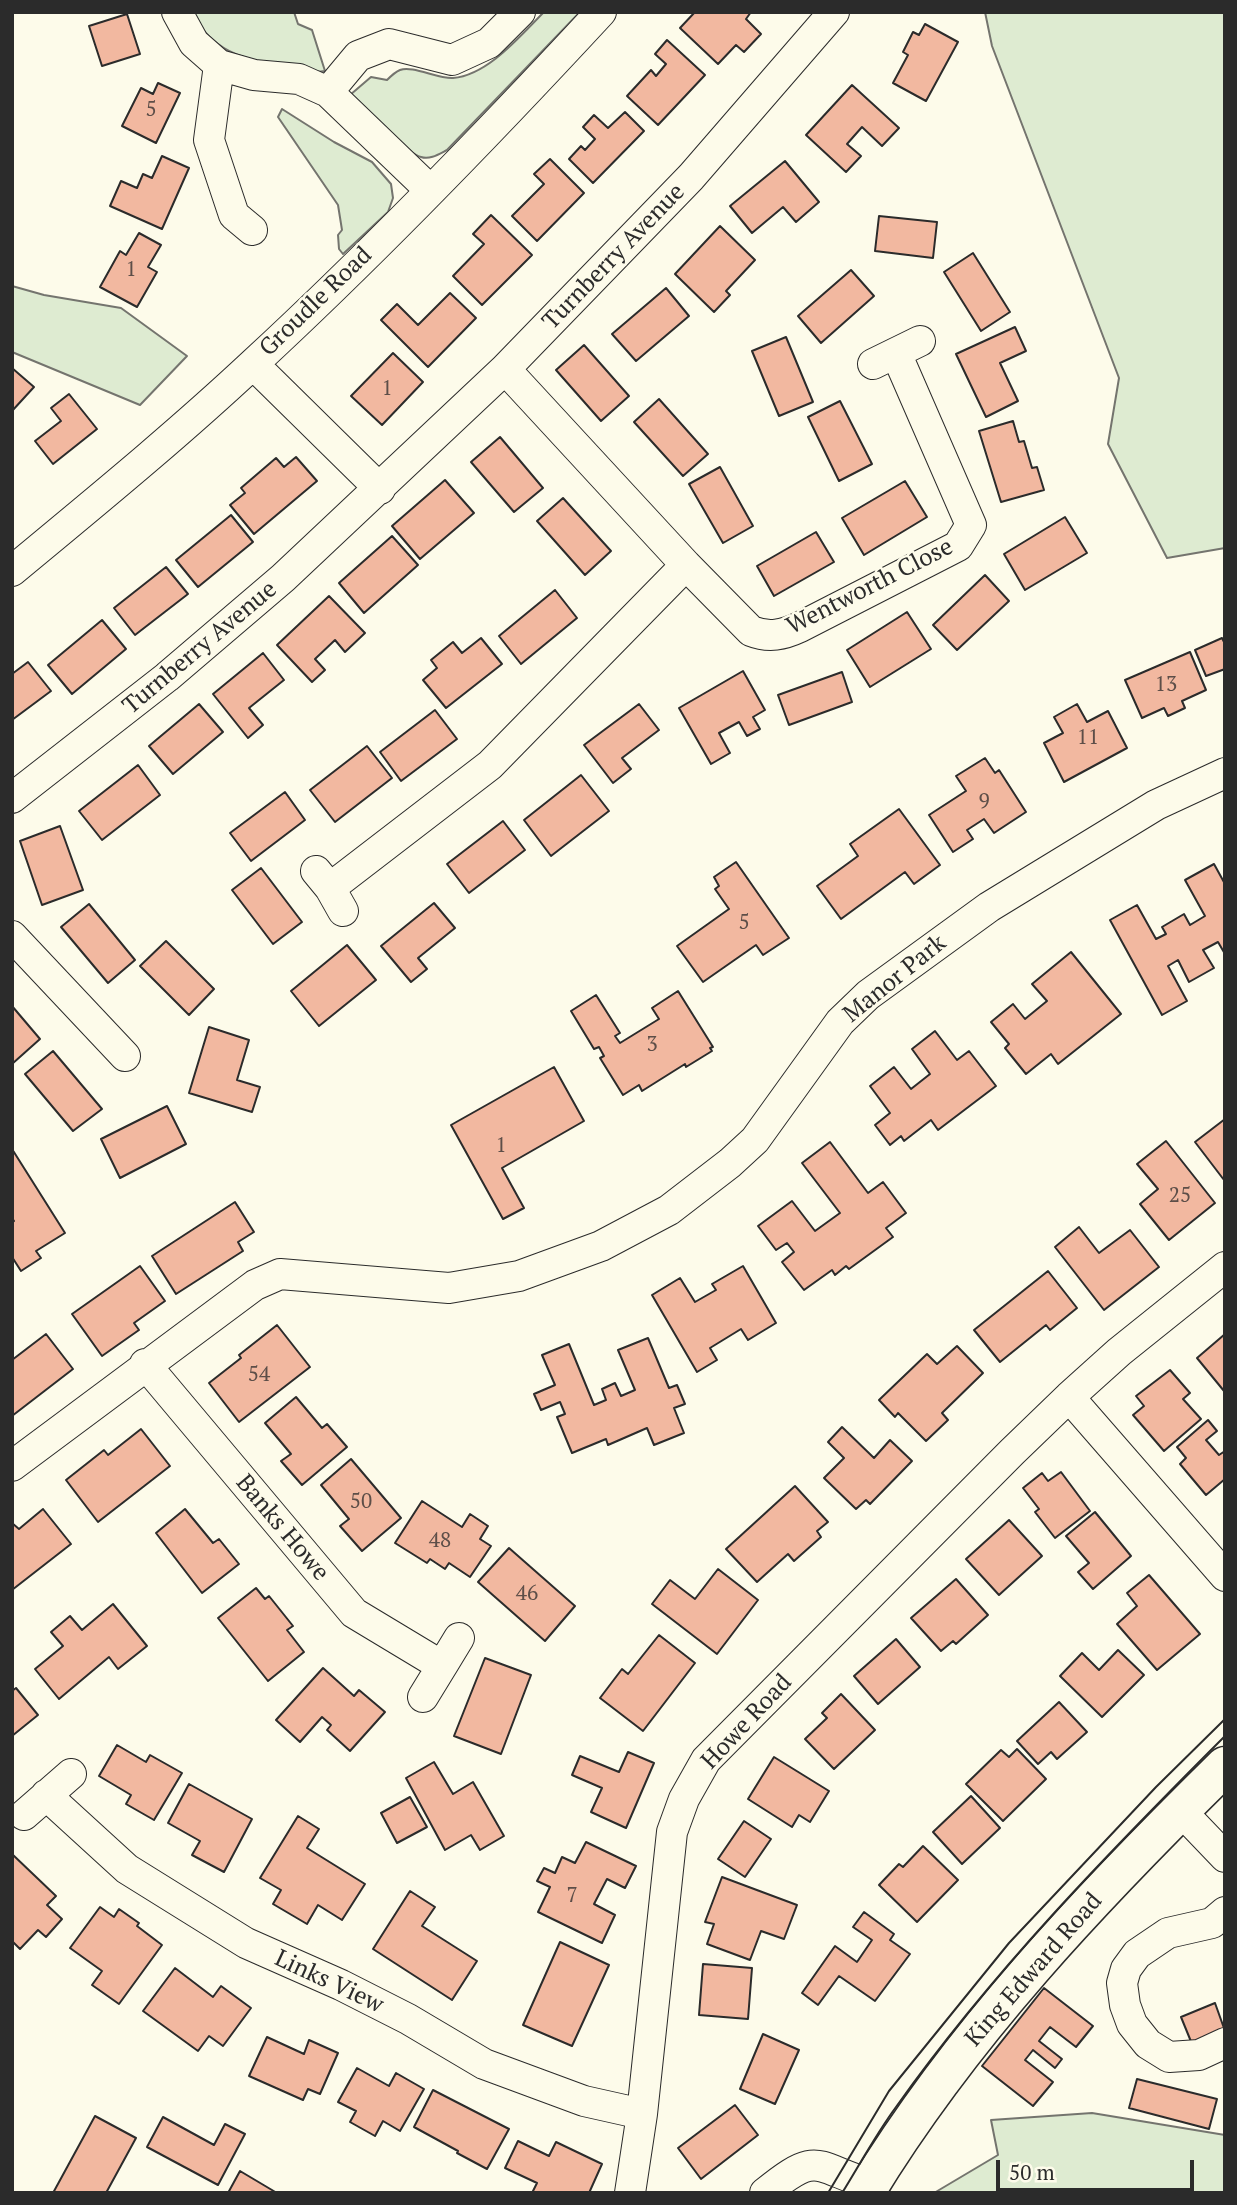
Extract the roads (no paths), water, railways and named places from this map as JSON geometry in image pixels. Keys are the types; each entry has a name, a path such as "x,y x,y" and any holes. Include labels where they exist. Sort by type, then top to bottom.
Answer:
{"main road":[{"name":"King Edward Road","path":"868,2188 929,2098 1006,1999 1118,1873 1225,1766"}],"street":[{"path":"177,12 194,43 219,65 254,75 299,79 327,92 430,190"},
{"path":"327,92 358,56 389,44 452,60 489,43 520,12"},
{"name":"Groudle Road","path":"15,562 180,429 253,364 430,190 601,12"},
{"name":"Turnberry Avenue","path":"12,798 178,668 283,578 380,489 505,369 691,177 834,12"},
{"path":"219,65 209,140 234,215 252,230"},
{"name":"Wentworth Close","path":"505,369 686,565 751,631 762,635 784,634 958,546 971,525 896,353"},
{"path":"253,364 380,489"},
{"path":"330,890 490,765 686,565"},
{"name":"Manor Park","path":"145,1364 255,1285 280,1274 449,1288 519,1276 601,1246 669,1210 755,1140 840,1022 868,995 989,907 1156,805 1225,773"},
{"path":"12,936 125,1056"},
{"name":"Howe Road","path":"630,2193 642,2113 672,1832 684,1799 706,1760 1012,1451 1119,1352 1225,1268"},
{"path":"12,1466 145,1364"},
{"name":"Banks Howe","path":"145,1364 354,1613 442,1666"},
{"path":"1069,1397 1225,1576"},
{"path":"423,1698 459,1638"},
{"path":"24,1815 71,1774"},
{"name":"Links View","path":"46,1795 127,1869 246,1943 341,1984 484,2064 584,2101 642,2113"},
{"path":"1180,1810 1225,1857"},
{"path":"1225,1912 1212,1923 1168,1933 1137,1954 1126,1969 1122,1983 1132,2024 1148,2044 1170,2057 1199,2055 1225,2043"},
{"path":"765,2193 798,2169 813,2164 828,2167 868,2188"}],"tram line":[{"path":"828,2193 889,2091 1009,1943 1156,1787 1225,1719"},
{"path":"842,2193 889,2117 933,2057 1011,1961 1095,1869 1225,1736"}]}
